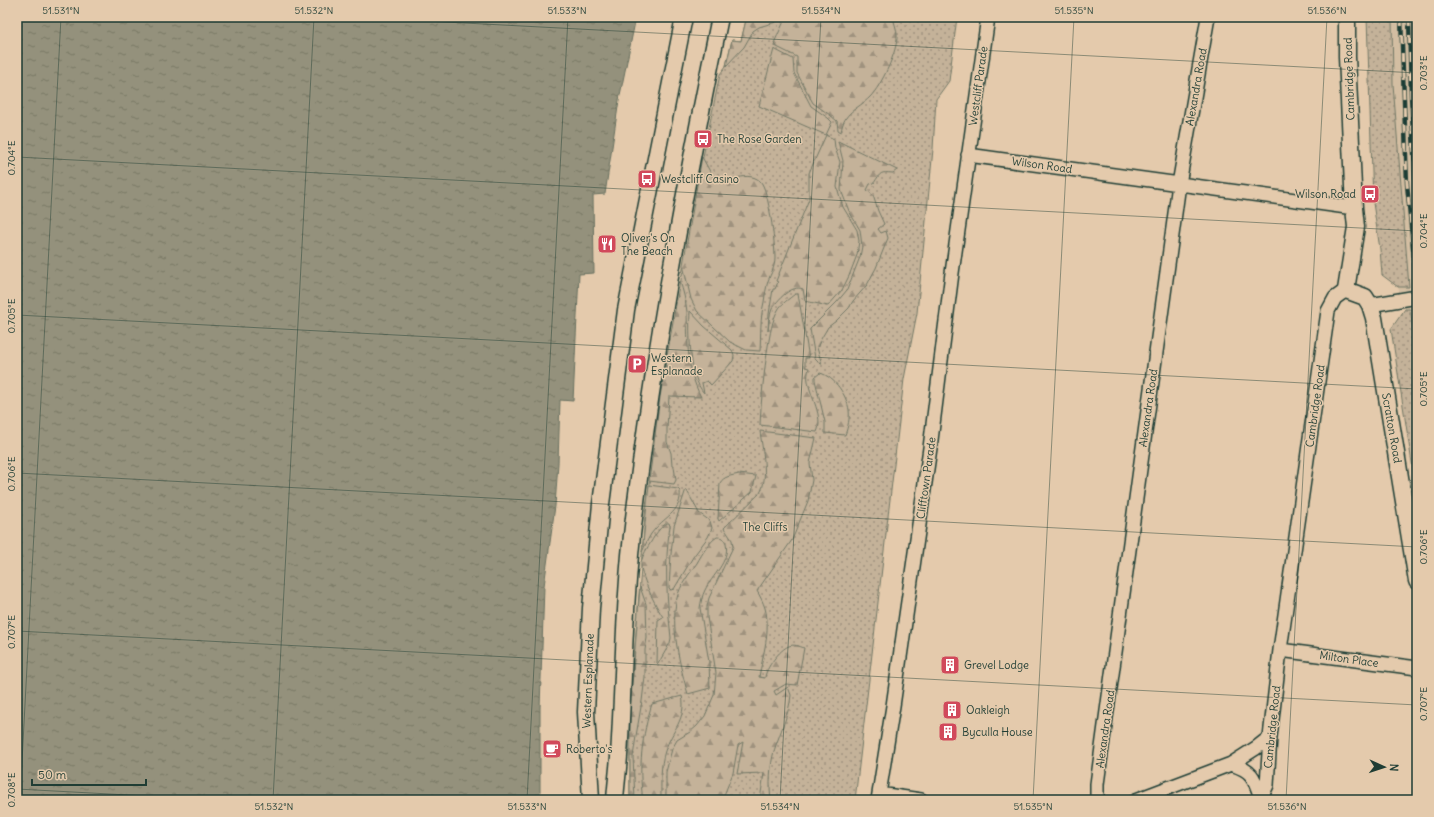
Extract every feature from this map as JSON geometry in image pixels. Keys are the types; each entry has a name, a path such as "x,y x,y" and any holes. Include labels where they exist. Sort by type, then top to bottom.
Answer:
{"street":[{"name":"Western Esplanade","path":"590,800 586,712 591,608 601,504 626,310 684,17"},
{"path":"614,800 619,758 624,640 633,520 646,423 672,263 694,143 720,17"},
{"name":"Westcliff Parade","path":"968,155 988,17"},
{"name":"Alexandra Road","path":"1096,800 1178,184 1208,17"},
{"name":"Cambridge Road","path":"1261,799 1267,785 1270,737 1280,650 1328,311 1335,298 1346,290 1356,227 1347,57 1347,17"},
{"name":"Wilson Road","path":"968,155 1354,208"},
{"name":"Clifftown Parade","path":"878,797 893,706 930,448 968,155"},
{"path":"1346,290 1365,297 1370,305 1417,297"},
{"name":"Scratton Road","path":"1370,305 1374,318 1417,581"},
{"name":"Milton Place","path":"1280,650 1417,668"},
{"path":"1136,800 1232,764 1270,737"},
{"path":"1232,764 1244,768 1251,774 1261,799"},
{"path":"878,797 921,800"}],"shaded area":[{"path":"1367,17 1417,17 1417,495 1391,329 1405,309 1398,287 1382,275 1380,249 1373,203"}],"green space":[{"name":"The Cliffs","path":"738,17 957,17 949,81 936,99 933,149 917,313 904,379 855,800 630,800 630,710 645,516 660,397 703,157 720,74 726,66 732,40 741,41 746,20"},
{"path":"738,17 782,17 776,22 759,27 753,31 744,47 726,66 732,40 741,41 746,20"},
{"path":"786,17 893,17 897,33 897,42 888,68 879,85 870,97 848,115 841,132 838,130 837,121 813,103 797,73 797,57 775,46 774,43"},
{"path":"1367,17 1392,17 1393,84 1409,287 1398,287 1382,275 1380,249 1373,203"},
{"path":"1413,17 1417,17 1417,134"},
{"path":"774,49 793,59 794,73 811,106 832,122 826,135 759,106"},
{"path":"826,135 834,139 835,148 840,162 837,187 843,207 857,230 859,241 857,255 842,290 828,306 805,301 803,289 794,289 781,297 772,309 768,331 773,289 775,289 778,282 776,281 809,199 809,173"},
{"path":"838,141 897,170 893,173 881,174 874,183 870,184 867,190 873,195 884,224 878,229 881,233 886,231 888,238 876,268 867,285 849,308 828,327 821,339 817,348 821,364 815,358 810,329 847,290 860,257 862,246 860,230 849,211 841,190 843,161"},
{"path":"702,157 713,177 718,180 729,180 748,176 760,181 766,194 773,230 775,261 767,284 761,320 760,351 746,350 730,342 697,311 691,299 683,265"},
{"path":"680,281 687,308 690,366 701,397 669,396 667,442 671,453 672,466 674,467 676,480 674,484 649,481 660,397"},
{"path":"795,294 798,294 809,358 805,358 805,367 809,368 809,387 818,413 819,426 817,432 760,425 765,366 770,332 779,308"},
{"path":"1405,309 1410,309 1417,357 1417,495 1391,329"},
{"path":"690,311 704,326 732,350 734,355 733,361 711,385 707,381 702,383 704,393 699,386 693,366 690,342"},
{"path":"820,373 831,378 846,399 849,416 845,435 825,433 825,422 815,380 815,377"},
{"path":"760,431 816,438 810,463 812,480 808,501 792,540 757,591 767,616 766,642 759,677 765,678 770,665 777,655 785,648 793,645 804,648 797,685 786,684 774,691 776,695 788,687 791,695 786,716 774,751 770,775 771,800 760,800 764,773 737,774 743,742 738,745 733,773 722,800 666,800 666,772 672,749 677,740 697,726 705,716 714,695 716,673 707,617 707,606 709,598 733,547 732,540 724,528 760,493 763,487 764,463"},
{"path":"739,474 756,476 752,492 719,521 720,483 726,478"},
{"path":"649,485 678,489 680,491 680,498 672,513 659,524 651,534 642,552"},
{"path":"686,489 699,513 710,521 712,528 708,537 693,557 674,589 671,590 669,588 674,526"},
{"path":"667,523 669,523 670,526 667,554 667,596 671,638 670,643 658,664 658,620 663,617 645,582 641,562 656,534"},
{"path":"717,537 720,537 726,542 727,550 720,568 705,590 700,608 709,662 710,688 688,694 679,659 675,633 675,609 677,598 680,588 706,548"},
{"path":"640,587 646,604 647,638 645,650 645,677 633,757 635,800 630,800 630,710"},
{"path":"682,696 683,704 681,718 663,757 661,800 643,800 641,763 643,739 652,704"}],"water":[{"path":"17,17 636,17 619,100 605,194 593,195 594,273 579,274 573,401 560,400 555,506 544,586 540,708 540,800 17,800"}],"railway":[{"path":"1401,17 1407,184 1417,290"},
{"path":"1409,17 1411,96 1417,209"}],"place":[{"name":"The Rose Garden","path":"703,139"},
{"name":"Westcliff Casino","path":"647,179"},
{"name":"Wilson Road","path":"1370,194"},
{"name":"Oliver's On The Beach","path":"607,244"},
{"name":"Western Esplanade","path":"637,364"},
{"name":"Grevel Lodge","path":"950,665"},
{"name":"Oakleigh","path":"952,710"},
{"name":"Byculla House","path":"948,732"},
{"name":"Roberto's","path":"552,749"}]}
